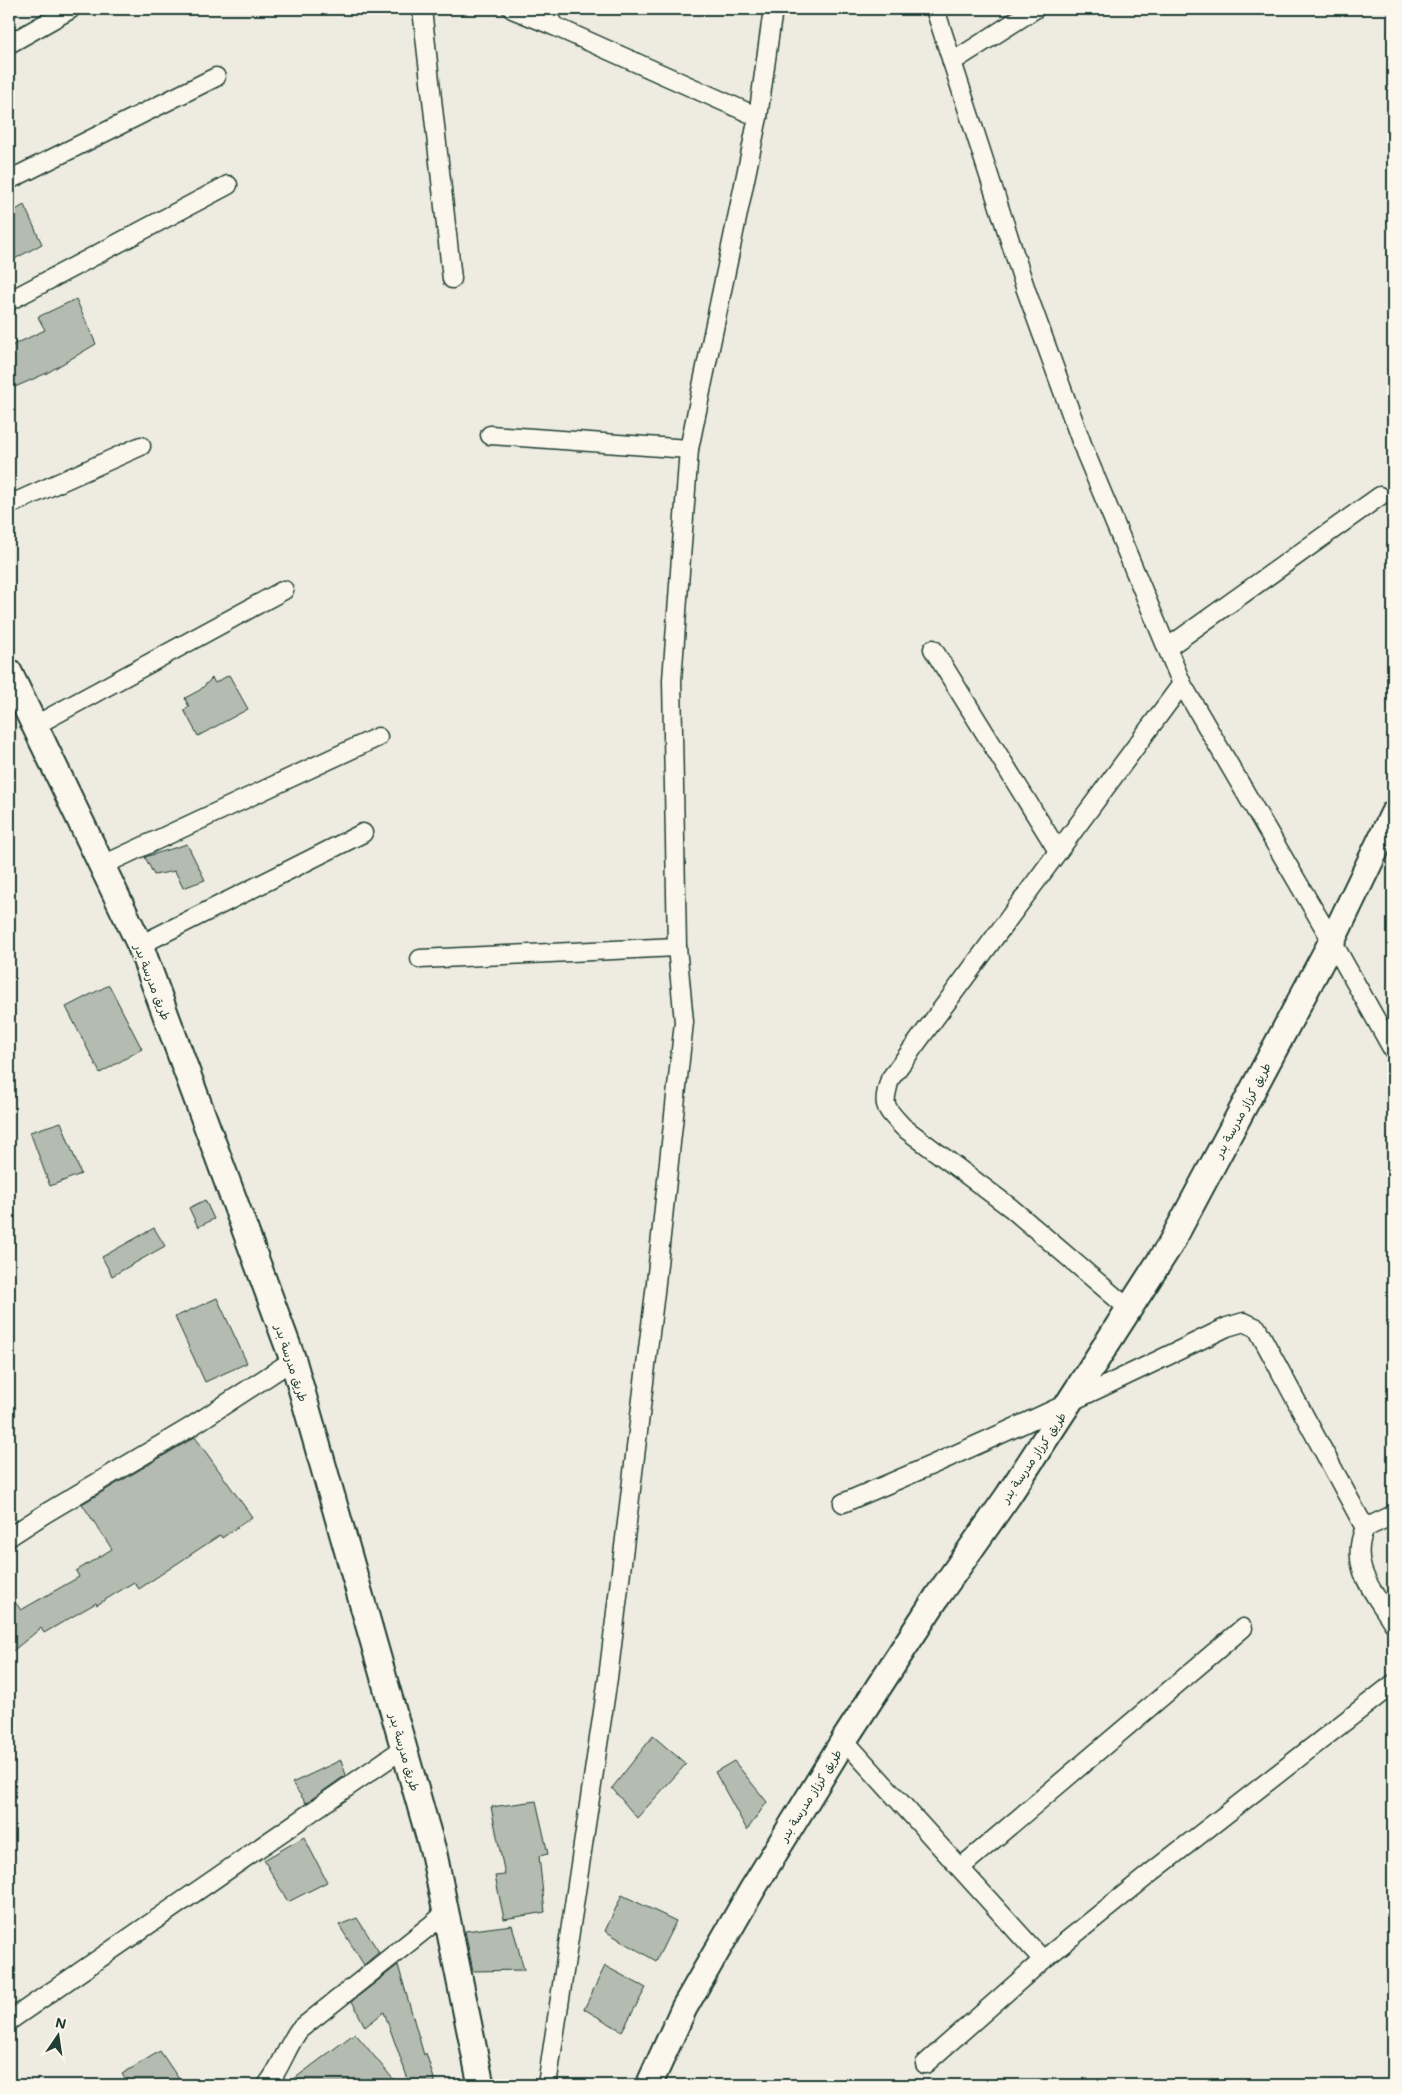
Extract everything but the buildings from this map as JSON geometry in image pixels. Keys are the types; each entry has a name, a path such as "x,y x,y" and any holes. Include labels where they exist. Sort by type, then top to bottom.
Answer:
{"street":[{"path":"9,44 71,9"},
{"path":"422,9 452,279"},
{"path":"512,9 758,117"},
{"path":"544,9 554,26"},
{"path":"547,2085 608,1678 655,1292 684,1022 677,947 672,680 689,449 758,117 773,9"},
{"path":"935,9 1026,290 1085,452 1182,684 1332,941 1393,1050"},
{"path":"952,62 1035,9"},
{"path":"9,180 216,77"},
{"path":"9,301 228,184"},
{"path":"490,435 689,449"},
{"path":"9,505 141,446"},
{"path":"1168,648 1380,496"},
{"path":"34,726 284,590"},
{"path":"933,649 1058,852"},
{"name":"طريق مدرسة بدر","path":"11,683 34,726 140,945 293,1360 434,1854 481,2085"},
{"path":"1129,1309 1011,1208 903,1127 889,1112 884,1100 890,1079 1182,684"},
{"path":"101,866 378,737"},
{"name":"طريق كرزاز مدرسة بدر","path":"649,2085 684,2008 752,1890 844,1740 939,1594 1008,1496 1170,1245 1332,941 1393,814"},
{"path":"140,945 363,834"},
{"path":"420,959 677,947"},
{"path":"843,1503 935,1465 1068,1404 1227,1327 1244,1322 1257,1328 1366,1528"},
{"path":"9,1537 189,1428 293,1360"},
{"path":"1393,1515 1366,1528 1358,1549 1362,1571 1393,1623"},
{"path":"960,1868 1243,1628"},
{"path":"925,2064 1043,1960 1157,1868 1393,1684"},
{"path":"844,1740 1043,1960"},
{"path":"9,2021 404,1748"},
{"path":"267,2085 280,2067 287,2046 299,2030 446,1914"}]}
